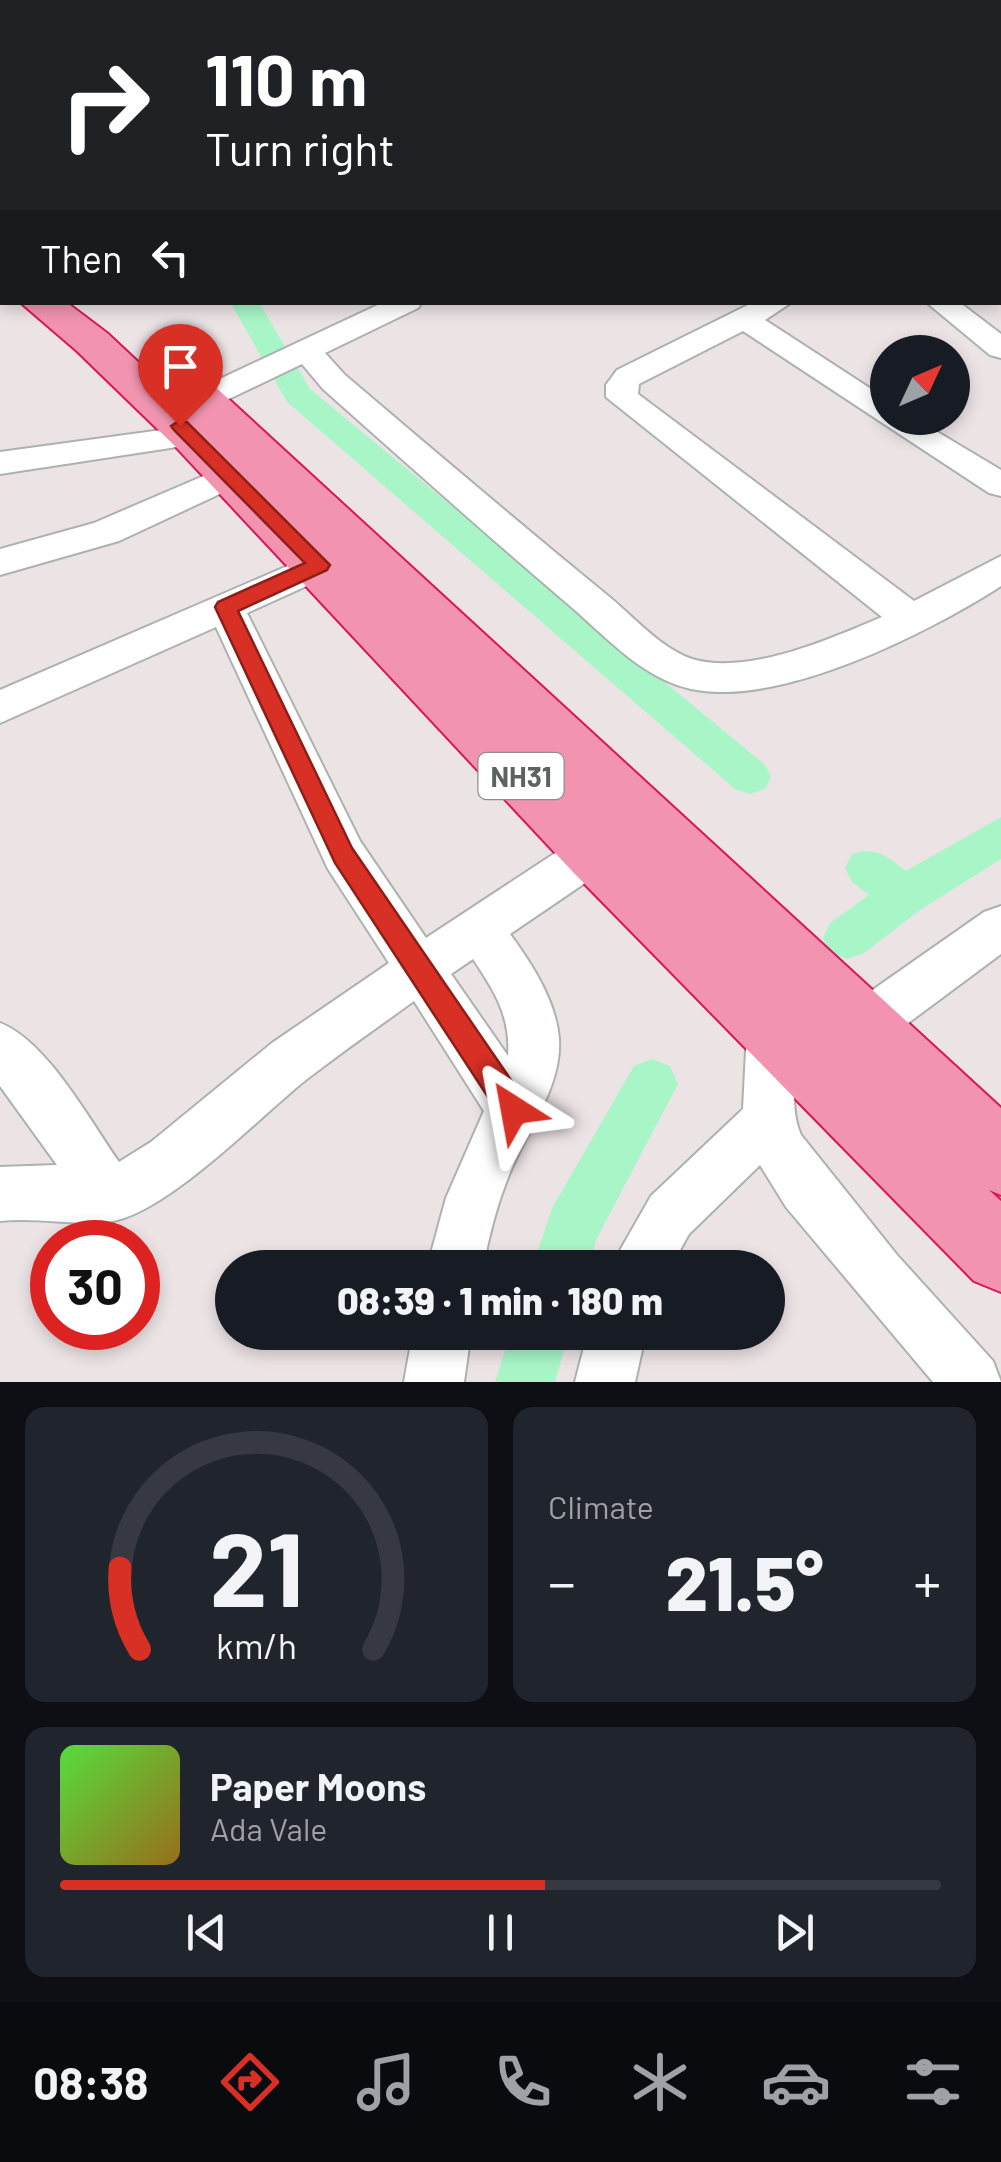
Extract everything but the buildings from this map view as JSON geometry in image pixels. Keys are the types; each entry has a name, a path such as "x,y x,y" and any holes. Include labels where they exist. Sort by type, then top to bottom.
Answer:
{"highway":[{"path":"0,177 0,187"},
{"name":"NH31","path":"44,305 214,424 320,565 594,852 1001,1254"},
{"name":"NH31","path":"94,305 214,424 1001,1158"}],"street":[{"path":"0,562 75,544 302,353 402,305"},
{"path":"769,305 726,319 628,378 622,386 622,397 914,621"},
{"path":"944,305 1001,348"},
{"path":"726,319 870,404"},
{"path":"302,353 542,562 662,660 691,674 753,674 872,639 994,583"},
{"path":"0,463 214,424"},
{"path":"921,435 1001,485"},
{"path":"0,707 320,565"},
{"path":"225,607 344,856 514,1110"},
{"path":"0,1194 33,1190 109,1195 170,1161 290,1061 594,852"},
{"path":"458,1250 490,1157 514,1110 533,1057 532,1024 513,978 479,928"},
{"path":"862,1027 1001,928"},
{"path":"772,1031 768,1121 782,1154 805,1188 972,1382"},
{"path":"0,1047 50,1107 109,1195"},
{"path":"649,1250 670,1214 768,1121"},
{"path":"434,1382 439,1350"},
{"path":"606,1382 613,1350"}],"waterway":[{"path":"246,305 298,395 750,777"},
{"path":"904,896 1001,836"},
{"path":"868,868 904,896"},
{"path":"847,938 904,896"},
{"path":"565,1250 572,1228 652,1084"},
{"path":"525,1382 535,1350"}],"route":[{"path":"180,426 320,565 225,607 299,769 344,856 514,1110"}]}
